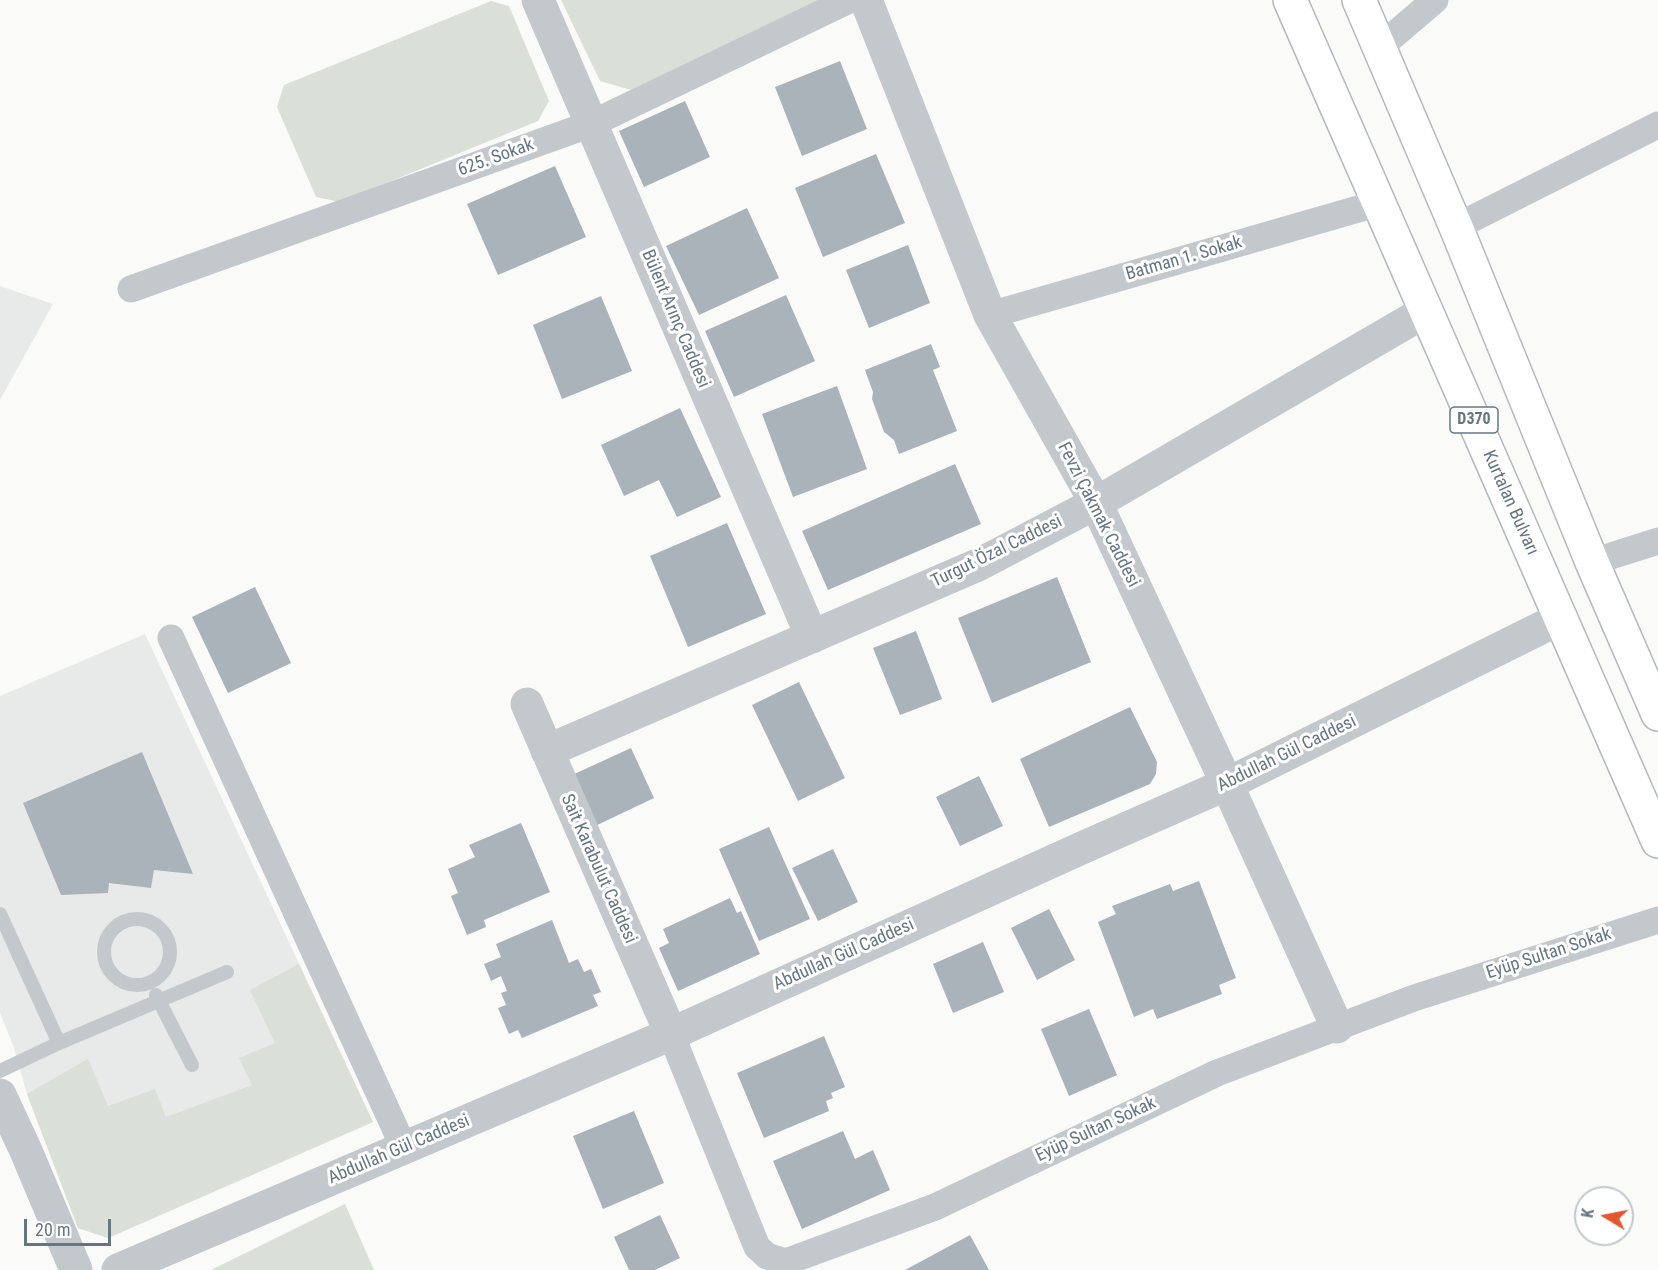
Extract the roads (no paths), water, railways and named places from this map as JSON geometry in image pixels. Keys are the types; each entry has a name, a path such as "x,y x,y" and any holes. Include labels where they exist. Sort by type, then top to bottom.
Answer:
{"highway":[{"name":"Kurtalan Bulvarı","path":"1290,0 1658,841"},
{"path":"1359,0 1658,714"}],"street":[{"name":"Bülent Arınç Caddesi","path":"538,0 812,637"},
{"name":"625. Sokak","path":"131,289 591,124 849,0"},
{"name":"Fevzi Çakmak Caddesi","path":"866,0 990,315 1096,503 1227,784 1337,1028"},
{"path":"1380,47 1435,0"},
{"path":"1456,227 1658,125"},
{"name":"Batman 1. Sokak","path":"990,315 1379,203"},
{"name":"Turgut Özal Caddesi","path":"547,750 980,564 1096,503 1426,311"},
{"path":"1592,561 1658,541"},
{"name":"Abdullah Gül Caddesi","path":"118,1270 671,1034 1051,861 1227,784 1561,618"},
{"path":"171,638 404,1148"},
{"name":"Sait Karabulut Caddesi","path":"526,704 671,1034"},
{"name":"Eyüp Sultan Sokak","path":"671,1034 757,1247 767,1256 786,1262 935,1207 1217,1073 1414,998 1658,920"},
{"path":"0,1095 76,1270"}],"lane":[{"path":"0,914 59,1043"},
{"path":"131,919 152,922 161,929 166,937 170,958 159,976 150,982 139,985 118,979 110,971 106,961 104,950 112,930 131,919"},
{"path":"0,1071 59,1043 227,972"},
{"path":"150,982 192,1065"}]}
